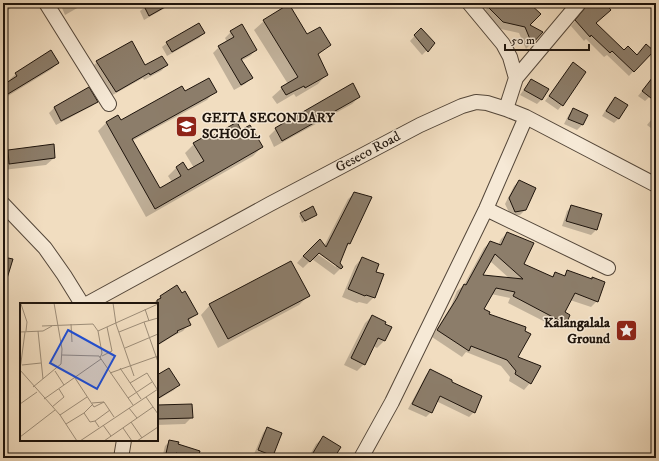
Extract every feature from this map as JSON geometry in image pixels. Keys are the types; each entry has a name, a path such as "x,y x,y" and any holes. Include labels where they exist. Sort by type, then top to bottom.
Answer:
{"street":[{"path":"46,3 108,104"},
{"path":"469,3 503,44 510,56 516,78"},
{"path":"506,108 516,78 579,3"},
{"name":"Geseco Road","path":"89,303 270,204 432,119 462,106 476,102 506,108 526,117 656,185"},
{"path":"361,458 392,402 486,208 526,117"},
{"path":"3,204 45,248 81,303"},
{"path":"486,208 608,268"},
{"path":"121,458 124,441"}],"building":[{"path":"148,3 172,3 149,16 144,6"},
{"path":"484,3 529,3 541,14 530,25 543,32 532,44 525,27 503,22"},
{"path":"589,3 605,3 611,10 596,23 624,50 628,46 637,55 646,44 654,51 634,72 612,51 610,53 591,35 590,37 575,20"},
{"path":"289,4 307,34 320,27 331,45 318,54 328,75 305,88 304,86 286,95 281,87 298,77 263,20"},
{"path":"199,23 205,33 172,52 166,42"},
{"path":"242,24 257,50 241,59 253,78 241,85 218,46 234,37 230,31"},
{"path":"421,28 435,43 428,52 414,35"},
{"path":"132,41 145,65 162,56 168,65 150,75 149,73 116,92 96,61"},
{"path":"51,50 59,63 3,97 3,85 17,76 15,73"},
{"path":"573,62 586,72 563,106 549,96"},
{"path":"656,73 656,102 642,91"},
{"path":"209,78 217,92 132,139 160,188 181,176 176,167 183,162 188,170 204,161 193,143 209,134 211,137 237,122 241,130 250,125 263,147 155,209 106,122 118,115 121,120 182,86 185,91"},
{"path":"531,79 549,89 542,100 524,90"},
{"path":"353,83 360,97 282,141 275,128"},
{"path":"89,87 98,102 61,121 54,107"},
{"path":"615,97 628,105 619,119 606,111"},
{"path":"573,108 588,115 583,125 568,119"},
{"path":"54,144 55,158 9,164 8,150"},
{"path":"519,180 536,188 526,210 515,212 509,198"},
{"path":"354,192 372,197 350,244 348,243 340,263 343,267 341,269 319,253 310,262 303,256 320,239 326,247"},
{"path":"571,205 602,214 597,230 566,221"},
{"path":"313,206 317,215 305,221 300,213"},
{"path":"507,232 534,243 524,264 553,277 555,272 565,276 567,270 605,282 598,302 575,293 565,312 570,315 566,324 513,296 515,292 496,288 484,309 490,312 489,314 526,327 525,331 531,334 518,357 541,366 531,384 515,374 516,371 507,360 471,346 469,351 437,330 464,284 466,285 490,241 501,245","holes":["495,254 523,279 483,275"]},
{"path":"3,257 13,259 5,285 3,284"},
{"path":"362,257 379,264 376,272 384,274 375,298 365,296 348,289"},
{"path":"291,261 310,296 228,339 209,304"},
{"path":"177,285 182,293 185,291 198,314 188,319 191,325 177,331 178,332 158,344 157,300 161,298 160,296"},
{"path":"372,315 386,322 385,324 392,327 385,341 378,338 365,365 351,358"},
{"path":"169,368 180,385 158,398 158,374"},
{"path":"430,369 452,380 452,382 482,396 475,413 440,396 432,413 412,404"},
{"path":"192,404 193,418 158,419 158,405"},
{"path":"267,427 282,433 273,456 258,450"},
{"path":"323,436 341,447 334,458 310,458"},
{"path":"169,440 179,442 178,444 200,451 198,458 192,458 176,453 175,458 165,458"}],"place":[{"name":"GEITA SECONDARY SCHOOL","path":"187,126"},
{"name":"Kalangalala Ground","path":"626,331"}]}
